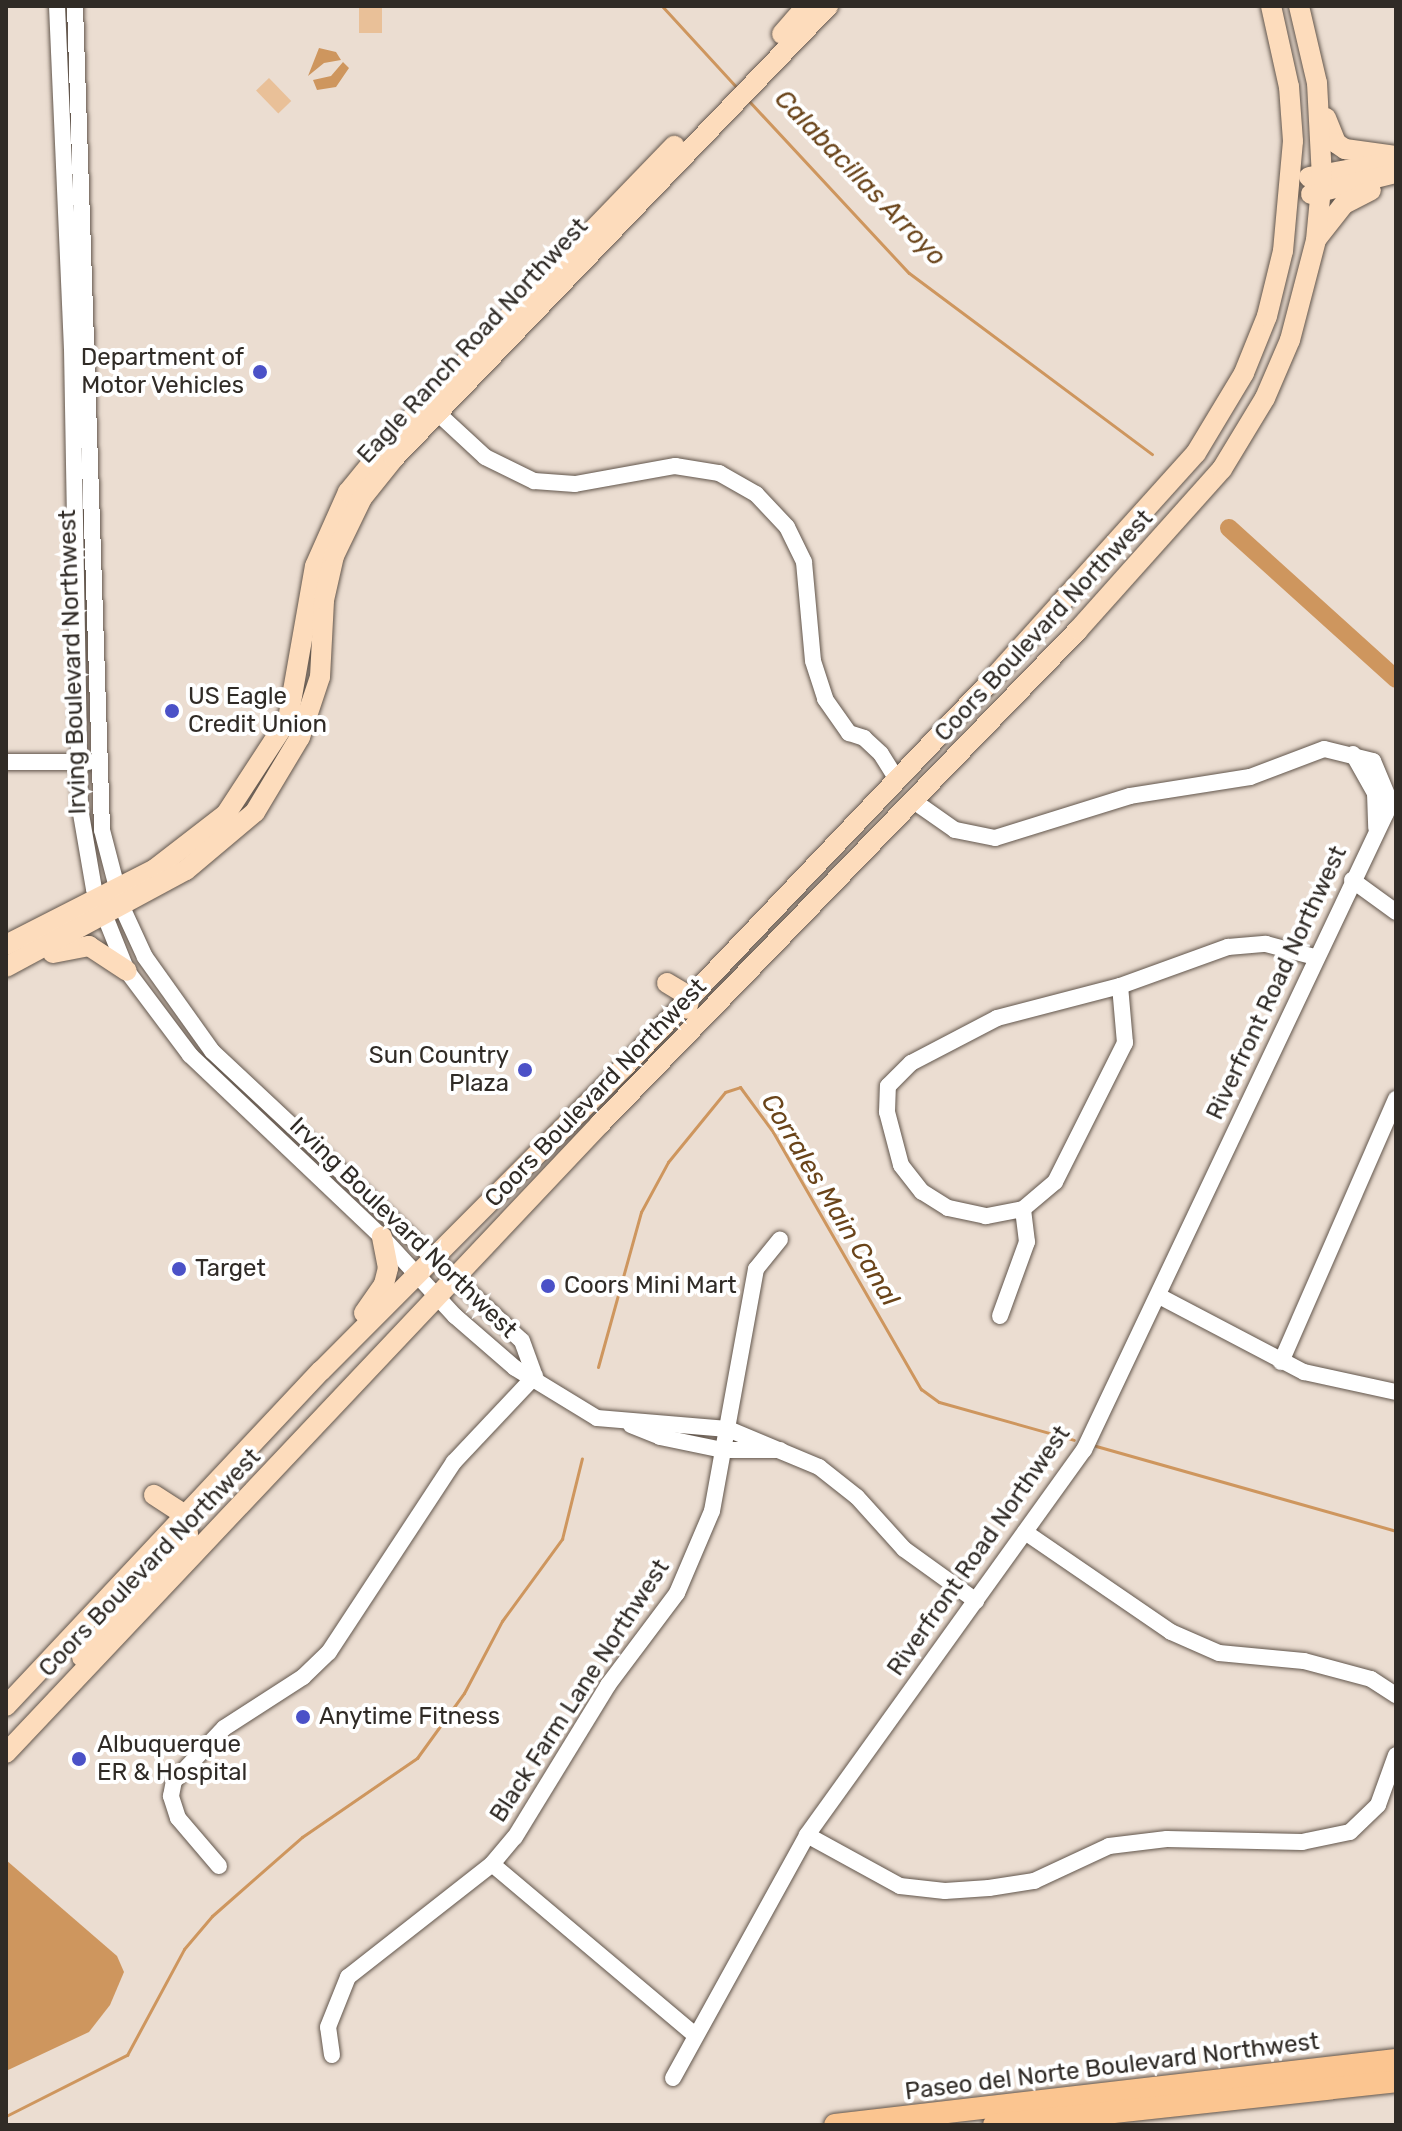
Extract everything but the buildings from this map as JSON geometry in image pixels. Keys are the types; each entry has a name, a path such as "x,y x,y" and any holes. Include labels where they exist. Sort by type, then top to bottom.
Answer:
{"highway":[{"name":"Paseo del Norte Boulevard Northwest","path":"835,2125 1396,2060"},
{"name":"Paseo del Norte Boulevard Northwest","path":"994,2125 1396,2081"}],"main road":[{"name":"Eagle Ranch Road Northwest","path":"783,42 806,6"},
{"name":"Eagle Ranch Road Northwest","path":"6,967 119,898 226,814 272,751 298,683 306,604 330,526 367,465 432,408 783,42 828,6"},
{"name":"Coors Boulevard Northwest","path":"6,1706 321,1371 690,997 897,780 1057,610 1196,453 1244,373 1267,316 1292,185 1289,87 1271,6"},
{"path":"1299,6 1317,83 1336,143 1356,154 1396,157"},
{"name":"Coors Boulevard Northwest","path":"6,1753 632,1091 915,802 1162,541 1222,469 1258,411 1290,340 1316,240 1321,186 1317,83"},
{"path":"1321,186 1396,157"},
{"path":"1292,185 1321,186 1396,176"},
{"path":"1316,240 1344,204 1396,176"},
{"path":"915,802 910,783 914,772 1034,643 1057,610"},
{"path":"792,928 793,903 889,798 897,780"},
{"name":"Eagle Ranch Road Northwest","path":"6,945 100,908"},
{"path":"6,974 75,945 101,950 127,971"},
{"path":"632,1091 648,1056 687,1008 690,997 667,983"},
{"path":"321,1371 324,1352 369,1307 384,1284 388,1268 382,1237"},
{"path":"69,1686 90,1644 185,1540 190,1524 185,1515 154,1495"}],"street":[{"name":"Irving Boulevard Northwest","path":"57,6 76,493 78,762 83,833 100,908 127,971 190,1055 382,1237 475,1335 515,1368 535,1376"},
{"name":"Irving Boulevard Northwest","path":"75,6 102,830 119,898 145,957 212,1051 522,1341 535,1376"},
{"path":"432,408 485,457 534,481 575,484 675,466 707,470 746,486 780,518 800,552 808,581 816,674 830,709 849,733 864,738 881,754 897,780"},
{"path":"915,802 955,830 995,838 1130,796 1250,777 1314,750 1353,754 1372,784 1376,828"},
{"name":"Riverfront Road Northwest","path":"673,2078 694,2034 807,1835 1084,1450 1159,1296 1376,828 1386,813 1388,790 1379,767 1367,756 1353,754"},
{"path":"6,762 100,762"},
{"path":"1352,880 1396,912"},
{"path":"1120,986 1125,1043 1055,1182 1023,1209 986,1216 948,1208 922,1192 901,1165 887,1112 888,1086 911,1063 997,1018 1120,986 1228,947 1266,944 1315,957"},
{"path":"1281,1362 1396,1099"},
{"path":"1000,1316 1027,1242 1023,1209"},
{"name":"Black Farm Lane Northwest","path":"332,2055 328,2027 348,1977 492,1864 515,1837 608,1685 677,1593 712,1511 756,1269 780,1239"},
{"path":"1159,1296 1304,1372 1396,1392"},
{"path":"219,1866 178,1818 164,1796 178,1775 215,1736 303,1677 329,1652 454,1462 535,1376 579,1411 628,1423 660,1437 723,1450 782,1450"},
{"path":"628,1423 669,1421 728,1429 782,1450 842,1484 904,1549 976,1601"},
{"path":"1025,1532 1171,1632 1207,1647 1304,1661 1371,1679 1396,1695"},
{"path":"807,1835 900,1886 945,1891 989,1888 1034,1881 1109,1846 1167,1839 1302,1842 1350,1832 1378,1805 1396,1755"},
{"path":"492,1864 694,2034"}],"shaded area":[{"path":"359,6 382,6 382,33 359,33"},
{"path":"319,48 336,52 341,60 324,63 308,76"},
{"path":"343,62 349,68 336,87 317,90 313,80 331,76"},
{"path":"269,78 291,101 278,114 256,91"},
{"path":"6,1860 117,1956 124,1972 110,2005 89,2032 6,2071"}],"waterway":[{"name":"Calabacillas Arroyo","path":"662,6 738,89"},
{"name":"Calabacillas Arroyo","path":"748,100 909,273 1152,454"},
{"name":"Calabacillas Arroyo","path":"1229,528 1396,679"},
{"name":"Corrales Main Canal","path":"598,1367 641,1212 668,1162 725,1092 740,1087 773,1132 921,1389 939,1402 1074,1440"},
{"name":"Corrales Main Canal","path":"1096,1446 1396,1531"},
{"name":"Corrales Main Canal","path":"6,2116 127,2055 184,1949 212,1916 302,1837 417,1758 464,1693 502,1621 562,1539 582,1458"}],"place":[{"name":"Department of Motor Vehicles","path":"260,372"},
{"name":"US Eagle Credit Union","path":"172,711"},
{"name":"Sun Country Plaza","path":"525,1070"},
{"name":"Target","path":"179,1269"},
{"name":"Coors Mini Mart","path":"548,1286"},
{"name":"Anytime Fitness","path":"303,1717"},
{"name":"Albuquerque ER & Hospital","path":"79,1759"}]}
